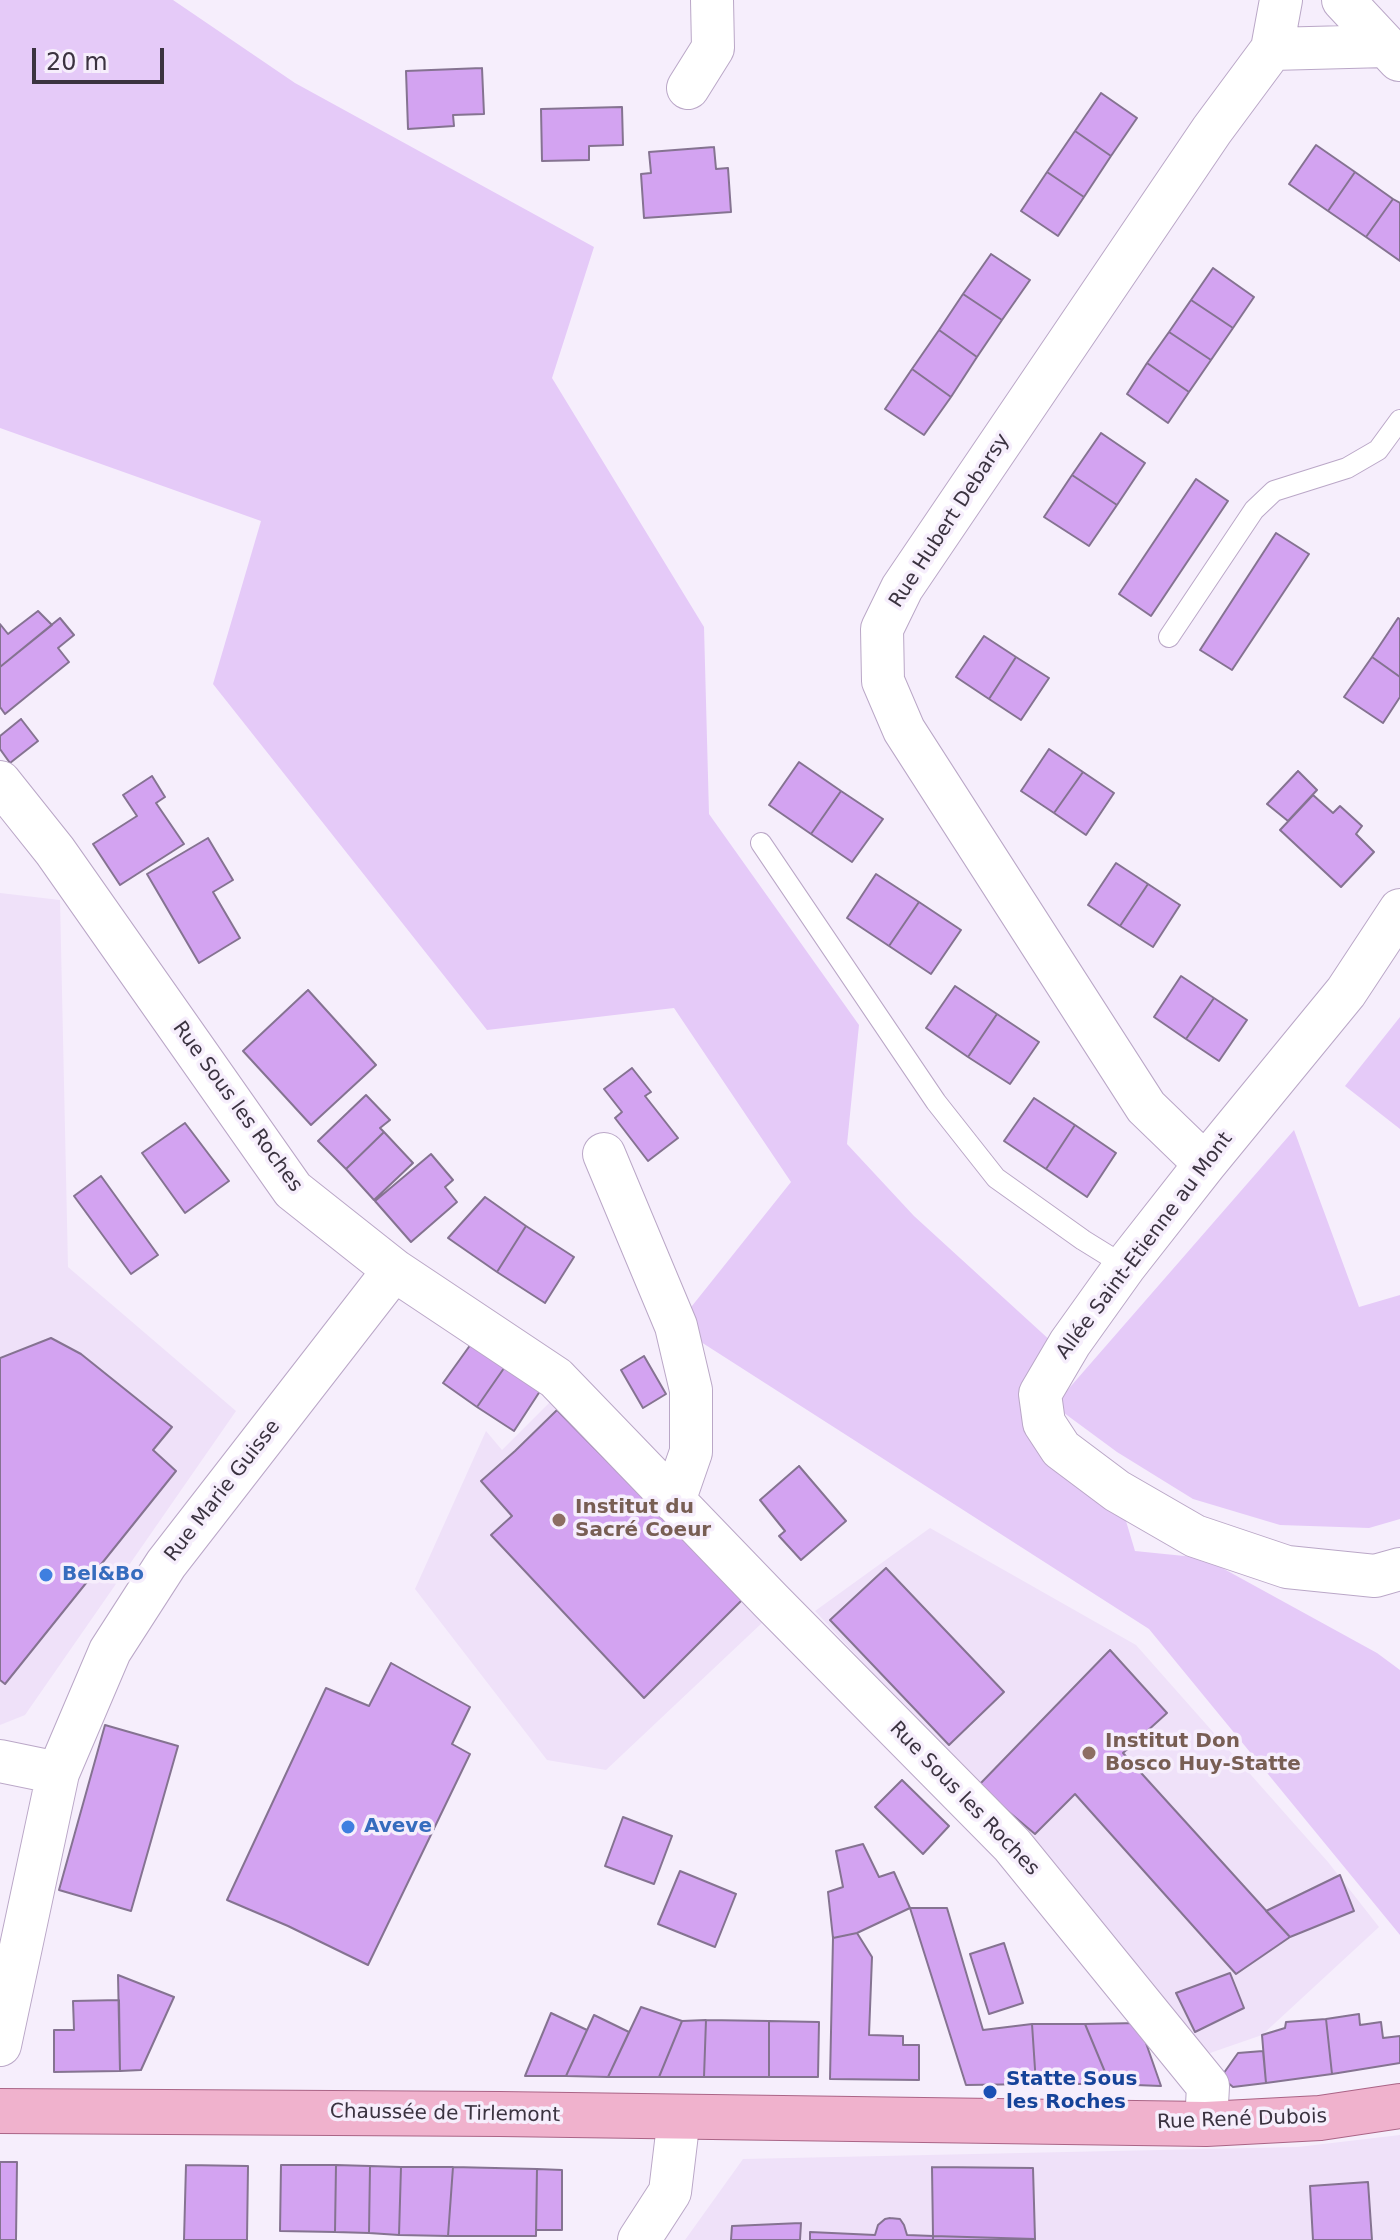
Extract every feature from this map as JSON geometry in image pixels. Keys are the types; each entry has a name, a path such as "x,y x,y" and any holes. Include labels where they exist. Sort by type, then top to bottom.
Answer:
{"main road":[{"name":"Rue René Dubois","path":"890,2121 1206,2124 1320,2118 1400,2106"},
{"name":"Chaussée de Tirlemont","path":"0,2111 890,2121"}],"street":[{"path":"688,88 713,48 712,0"},
{"name":"Rue Hubert Debarsy","path":"1205,1164 1146,1107 904,730 883,681 882,629 902,588 1212,130 1272,49 1281,0"},
{"path":"1343,0 1393,53"},
{"path":"1272,49 1393,53"},
{"name":"Rue Sous les Roches","path":"0,782 55,851 293,1190 394,1270 556,1378 1012,1845 1208,2086 1206,2124"},
{"name":"Allée Saint-Etienne au Mont","path":"1400,910 1346,992 1125,1266 1070,1343 1040,1394 1044,1423 1061,1449 1117,1491 1195,1536 1287,1567 1375,1576 1400,1569"},
{"path":"604,1154 676,1326 691,1390 691,1452 674,1501"},
{"name":"Rue Marie Guisse","path":"0,2045 58,1773 110,1651 166,1564 394,1270"},
{"path":"0,1761 58,1773"},
{"path":"639,2240 670,2192 679,2117"}],"lane":[{"path":"1169,637 1254,510 1274,491 1347,468 1378,450 1400,420"},
{"path":"761,843 936,1102 996,1178 1125,1266"}],"shaded area":[{"path":"0,0 173,0 295,83 594,247 552,378 704,627 709,814 859,1025 847,1144 914,1216 1053,1343 1040,1394 1117,1491 1135,1551 1204,1558 1377,1653 1400,1670 1400,1935 1149,1629 676,1326 791,1182 674,1008 487,1030 213,684 261,521 0,428"},
{"path":"0,893 60,900 68,1267 236,1411 25,1715 0,1725"},
{"path":"1400,1017 1400,1129 1345,1086"},
{"path":"1294,1130 1359,1307 1400,1295 1400,1519 1369,1528 1280,1525 1193,1499 1117,1452 1060,1410 1064,1394"},
{"name":"Institut du Sacré Coeur","path":"559,1393 763,1622 606,1770 547,1760 415,1589 486,1431 502,1450"},
{"name":"Institut Don Bosco Huy-Statte","path":"930,1528 1136,1645 1328,1862 1379,1927 1262,2035 1210,2053 1184,2030 1058,1872 815,1611"},
{"path":"1400,2135 1400,2240 685,2240 743,2159 1298,2147"}],"building":[{"path":"482,68 484,114 453,115 454,126 408,129 406,71"},
{"path":"1101,93 1137,118 1111,156 1075,131"},
{"path":"622,107 623,145 589,146 589,160 542,161 541,109"},
{"path":"1075,131 1111,156 1084,197 1047,172"},
{"path":"1316,145 1355,172 1328,211 1289,184"},
{"path":"714,147 716,169 728,168 731,212 644,218 641,174 651,173 649,152"},
{"path":"1047,172 1084,197 1058,236 1021,211"},
{"path":"1355,172 1393,199 1366,237 1328,211"},
{"path":"1393,199 1400,203 1400,261 1366,237"},
{"path":"991,254 1030,280 1002,320 963,294"},
{"path":"1213,268 1254,297 1233,328 1191,300"},
{"path":"963,294 1002,320 977,357 939,330"},
{"path":"1191,300 1233,328 1211,360 1169,332"},
{"path":"939,330 977,357 951,397 912,369"},
{"path":"1169,332 1211,360 1189,392 1147,363"},
{"path":"1147,363 1189,392 1168,423 1127,394"},
{"path":"912,369 951,397 924,435 885,409"},
{"path":"1101,433 1145,463 1117,505 1072,475"},
{"path":"1072,475 1117,505 1089,546 1044,517"},
{"path":"1196,479 1228,501 1151,616 1119,594"},
{"path":"1276,533 1309,554 1232,670 1200,650"},
{"path":"38,611 52,625 0,667 0,624 8,634"},
{"path":"60,618 74,635 58,648 69,662 5,714 0,707 0,667"},
{"path":"1400,619 1400,677 1372,657"},
{"path":"984,636 1016,657 989,699 956,677"},
{"path":"1016,657 1049,678 1021,720 989,699"},
{"path":"1372,657 1400,677 1400,697 1383,723 1344,697"},
{"path":"21,719 38,741 10,763 0,749 0,736"},
{"path":"1049,749 1083,772 1054,813 1021,791"},
{"path":"799,762 841,791 811,834 769,805"},
{"path":"1298,771 1317,790 1288,821 1267,804"},
{"path":"1083,772 1114,793 1086,835 1054,813"},
{"path":"152,776 165,797 156,803 184,844 120,885 93,844 137,816 123,795"},
{"path":"841,791 883,819 852,862 811,834"},
{"path":"1313,795 1333,813 1340,806 1362,826 1356,834 1374,852 1341,887 1280,830"},
{"path":"208,838 233,880 213,892 240,938 199,963 147,874"},
{"path":"1116,863 1148,884 1120,926 1088,905"},
{"path":"876,874 919,902 889,946 847,918"},
{"path":"1148,884 1180,905 1153,947 1120,926"},
{"path":"919,902 961,930 931,974 889,946"},
{"path":"1181,976 1214,998 1186,1039 1154,1017"},
{"path":"955,986 997,1014 968,1057 926,1028"},
{"path":"308,990 376,1065 311,1125 243,1051"},
{"path":"1214,998 1247,1020 1219,1061 1186,1039"},
{"path":"997,1014 1039,1042 1010,1084 968,1057"},
{"path":"632,1068 651,1092 645,1096 678,1138 648,1161 615,1118 622,1112 604,1089"},
{"path":"366,1095 390,1120 380,1128 384,1132 346,1169 318,1141"},
{"path":"1034,1098 1075,1125 1046,1169 1004,1141"},
{"path":"185,1123 229,1181 185,1213 142,1153"},
{"path":"1075,1125 1116,1153 1087,1197 1046,1169"},
{"path":"384,1132 413,1163 374,1200 346,1169"},
{"path":"431,1154 453,1180 445,1187 457,1202 411,1242 375,1201"},
{"path":"101,1176 158,1255 131,1274 74,1196"},
{"path":"485,1197 526,1226 497,1272 448,1238"},
{"path":"526,1226 574,1257 545,1303 497,1272"},
{"path":"476,1337 509,1361 477,1407 443,1383"},
{"name":"Bel&Bo","path":"51,1338 81,1354 172,1427 153,1450 176,1471 5,1684 0,1680 0,1358"},
{"path":"644,1356 666,1394 643,1408 621,1370"},
{"path":"509,1361 544,1385 514,1431 477,1407"},
{"path":"557,1410 743,1599 644,1698 491,1535 512,1516 481,1481"},
{"path":"799,1466 846,1521 801,1560 779,1536 785,1531 760,1500"},
{"path":"886,1568 1004,1692 949,1745 830,1620"},
{"path":"1110,1650 1167,1713 1123,1753 1290,1937 1236,1974 1075,1794 1035,1834 978,1786"},
{"name":"Aveve","path":"391,1663 470,1707 452,1744 470,1754 368,1965 227,1900 326,1688 369,1706"},
{"path":"105,1725 178,1746 131,1911 59,1890"},
{"path":"902,1780 949,1826 923,1854 875,1807"},
{"path":"623,1817 672,1836 654,1884 605,1866"},
{"path":"863,1844 879,1877 894,1872 910,1908 857,1933 833,1938 828,1892 843,1887 836,1851"},
{"path":"680,1871 736,1894 715,1947 658,1924"},
{"path":"1340,1875 1354,1911 1290,1937 1266,1911"},
{"path":"910,1908 947,1908 983,2030 1032,2024 1036,2084 966,2085"},
{"path":"857,1933 872,1957 869,2035 903,2036 903,2045 919,2045 919,2080 830,2079 833,1938"},
{"path":"1004,1943 1023,2003 989,2014 970,1954"},
{"path":"1230,1973 1244,2008 1195,2032 1176,1993"},
{"path":"118,1975 174,1997 141,2070 120,2071"},
{"path":"119,2000 120,2071 54,2072 54,2030 74,2030 73,2001"},
{"path":"641,2007 682,2021 659,2077 608,2077"},
{"path":"551,2013 587,2030 566,2076 525,2076"},
{"path":"1359,2014 1360,2025 1381,2022 1383,2038 1400,2036 1400,2063 1332,2074 1326,2019"},
{"path":"594,2015 629,2032 608,2077 566,2076"},
{"path":"1326,2019 1332,2074 1266,2083 1262,2035 1285,2028 1286,2022"},
{"path":"706,2020 769,2021 769,2077 704,2077"},
{"path":"706,2020 704,2077 659,2077 682,2021"},
{"path":"769,2021 819,2022 818,2077 769,2077"},
{"path":"1139,2023 1161,2086 1110,2084 1085,2024"},
{"path":"1032,2024 1085,2024 1110,2084 1036,2084"},
{"path":"1263,2051 1266,2083 1233,2087 1221,2077 1238,2053"},
{"path":"0,2162 17,2162 16,2240 0,2240"},
{"path":"186,2165 248,2166 247,2240 184,2240"},
{"path":"281,2165 336,2165 335,2232 280,2231"},
{"path":"336,2165 370,2166 369,2233 335,2232"},
{"path":"370,2166 401,2167 399,2235 369,2233"},
{"path":"401,2167 453,2167 448,2236 399,2235"},
{"path":"453,2167 537,2169 536,2236 448,2236"},
{"path":"932,2167 1033,2168 1035,2239 933,2236"},
{"path":"537,2169 562,2170 562,2230 536,2230"},
{"path":"1368,2182 1372,2240 1313,2240 1310,2186"},
{"path":"890,2218 900,2219 907,2235 933,2236 933,2240 810,2240 810,2232 875,2235 878,2225"},
{"path":"801,2223 800,2240 731,2240 732,2226"},
{"path":"933,2236 1035,2239 1035,2240 933,2240"}],"place":[{"name":"Institut du Sacré Coeur","path":"559,1520"},
{"name":"Bel&Bo","path":"46,1575"},
{"name":"Institut Don Bosco Huy-Statte","path":"1089,1753"},
{"name":"Aveve","path":"348,1827"},
{"name":"Statte Sous les Roches","path":"990,2092"}]}
